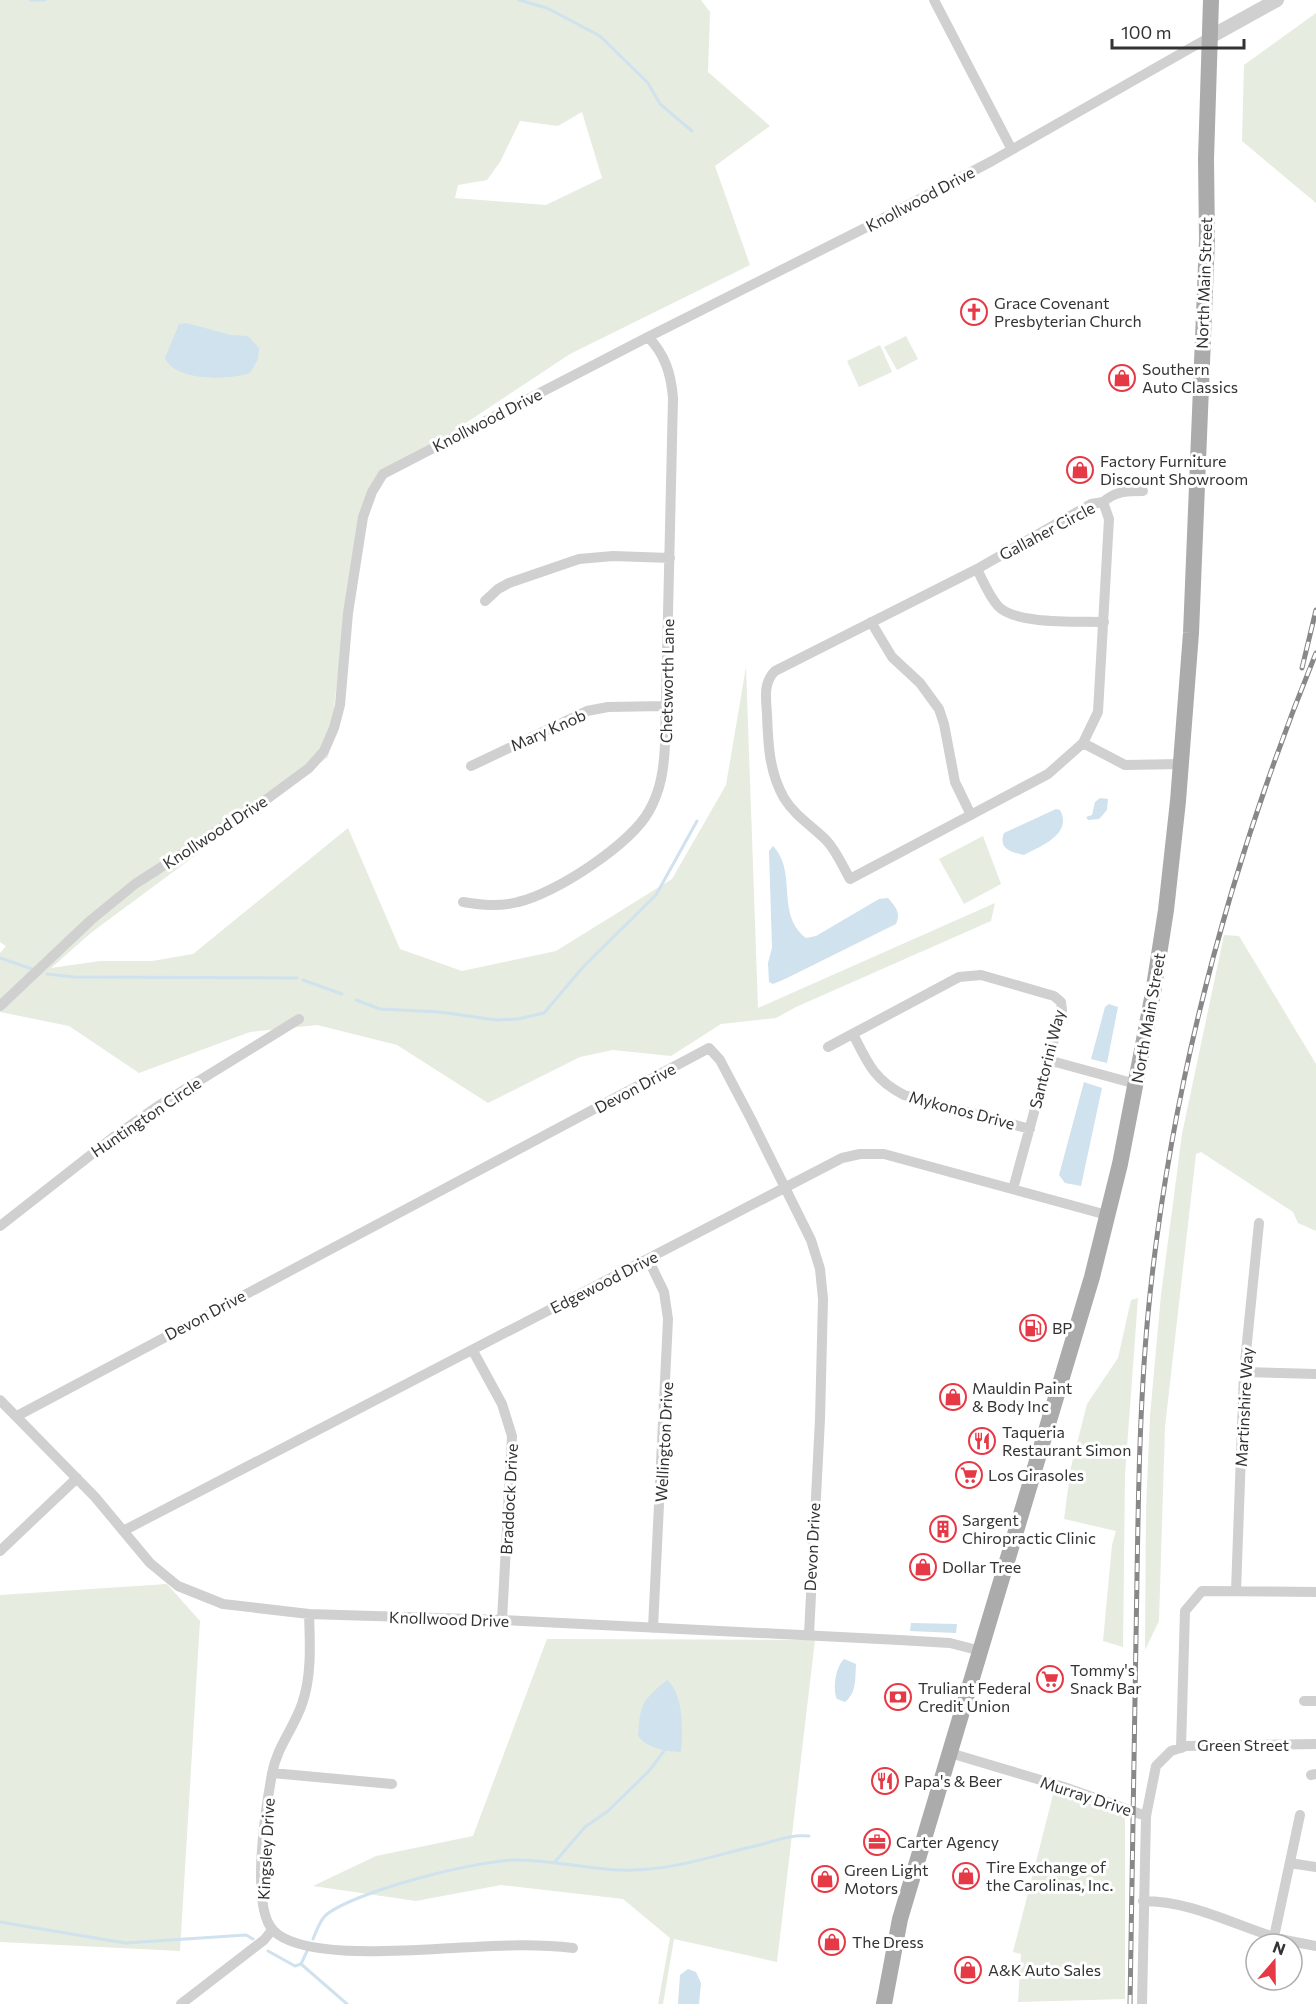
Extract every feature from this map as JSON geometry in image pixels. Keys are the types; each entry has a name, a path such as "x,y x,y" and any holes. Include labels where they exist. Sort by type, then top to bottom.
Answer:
{"main road":[{"name":"North Main Street","path":"884,2004 900,1919 1073,1346 1107,1215 1136,1084 1166,910 1192,623 1208,240 1206,159 1211,0"}],"street":[{"path":"934,0 1011,148"},
{"path":"1269,0 1276,0"},
{"path":"1210,38 1276,0"},
{"name":"Knollwood Drive","path":"0,1006 91,920 135,884 267,799 309,768 324,751 334,728 340,705 348,613 363,517 372,492 383,474 861,230 1210,38"},
{"name":"Chetsworth Lane","path":"463,902 490,906 526,900 601,858 632,834 649,811 662,779 674,398 663,356 648,337"},
{"path":"1103,502 1112,494 1123,491 1143,491"},
{"name":"Gallaher Circle","path":"1103,502 1109,519 1098,712 1083,743 1048,774 850,879 828,842 796,814 784,798 770,760 766,688 768,678 775,671 977,569 1090,504 1103,502"},
{"path":"485,602 508,583 579,559 613,556 670,558"},
{"path":"977,569 998,606 1005,612 1056,621 1104,622"},
{"path":"871,622 892,657 920,683 939,709 956,782 971,815"},
{"name":"Mary Knob","path":"471,766 586,711 608,707 665,706"},
{"path":"1083,743 1125,765 1181,764"},
{"name":"Santorini Way","path":"828,1047 959,976 981,975 1054,996 1061,1002 1062,1010 1013,1189"},
{"name":"Huntington Circle","path":"0,1226 150,1112 299,1019"},
{"name":"Mykonos Drive","path":"853,1034 869,1066 880,1080 904,1095 1030,1129"},
{"name":"Devon Drive","path":"17,1416 658,1077 705,1048 713,1050 811,1239 822,1285 820,1419 809,1634"},
{"path":"1048,1060 1136,1084"},
{"name":"Edgewood Drive","path":"123,1531 842,1158 872,1153 895,1157 1107,1215"},
{"name":"Martinshire Way","path":"1236,1591 1244,1372 1259,1223"},
{"name":"Wellington Drive","path":"648,1259 663,1292 668,1319 653,1628"},
{"name":"Braddock Drive","path":"473,1351 502,1404 512,1436 502,1620"},
{"path":"1244,1372 1316,1374"},
{"name":"Knollwood Drive","path":"0,1400 77,1478 150,1563 170,1581 189,1592 223,1604 309,1614 809,1634 950,1643 981,1651"},
{"path":"0,1551 77,1478"},
{"path":"1181,1748 1185,1611 1202,1591 1316,1592"},
{"name":"Kingsley Drive","path":"272,1930 263,1912 260,1891 272,1773 277,1751 298,1714 305,1694 309,1614"},
{"name":"Green Street","path":"1146,1816 1156,1766 1164,1757 1181,1748 1202,1744 1316,1744"},
{"name":"Murray Drive","path":"950,1753 1064,1787 1146,1816 1142,2004"},
{"path":"272,1773 392,1784"},
{"path":"1275,1932 1300,1815"},
{"path":"1290,1863 1316,1867"},
{"path":"1143,1901 1162,1901 1192,1907 1260,1932"},
{"path":"181,2004 264,1940 272,1930 296,1943 351,1950 397,1951 501,1946 573,1948"}],"shaded area":[{"path":"0,0 701,0 710,12 708,72 770,126 715,166 750,265 570,354 377,482 349,583 328,757 92,932 51,968 100,961 152,961 193,954 348,828 400,949 462,971 556,951 672,879 726,785 746,667 758,1008 995,903 991,921 796,1007 776,1018 721,1024 671,1056 613,1050 580,1057 488,1103 397,1045 317,1025 250,1032 139,1073 69,1026 0,1012 0,953 6,946 0,942","holes":["582,112 602,178 546,205 455,198 458,185 487,180 500,162 520,121 558,126"]},
{"path":"1316,13 1316,203 1242,141 1244,65"},
{"path":"906,336 918,359 897,370 884,347"},
{"path":"880,345 892,372 859,387 847,361"},
{"path":"983,836 1001,884 964,904 939,859"},
{"path":"1224,935 1239,936 1316,1064 1316,1231 1298,1223 1293,1212 1201,1152 1196,1154 1165,1427 1159,1621 1145,1650 1146,1509 1150,1416 1161,1295 1182,1134"},
{"path":"1138,1298 1125,1475 1123,1647 1103,1641 1112,1545 1116,1531 1064,1519 1071,1467 1087,1404 1118,1358 1131,1300"},
{"path":"167,1584 200,1621 180,1951 0,1942 0,1595"},
{"path":"547,1639 815,1640 777,1962 674,1939 663,2004 658,2004 670,1938 623,1899 501,1885 416,1901 313,1886 376,1856 473,1836"},
{"path":"1054,1791 1125,1816 1125,1999 1018,2002 1021,1954 1013,1952"}],"water":[{"path":"186,323 231,335 248,336 259,348 258,359 250,373 230,377 204,377 191,375 171,366 165,358 179,324"},
{"path":"1100,798 1108,799 1107,810 1099,819 1088,820 1086,817 1092,815 1095,802"},
{"path":"1056,809 1060,810 1063,818 1062,826 1059,832 1046,843 1024,855 1010,851 1004,846 1004,833"},
{"path":"773,846 784,868 791,917 806,938 816,936 879,899 888,898 895,907 898,913 896,924 785,979 773,984 769,982 768,963 772,948 769,851"},
{"path":"1109,1004 1118,1007 1107,1063 1091,1059 1105,1007"},
{"path":"1084,1082 1102,1088 1081,1186 1065,1183 1059,1175"},
{"path":"911,1623 957,1624 956,1633 910,1631"},
{"path":"844,1659 856,1664 852,1694 845,1702 837,1699 835,1690 837,1672"},
{"path":"667,1680 677,1694 681,1714 681,1752 652,1747 638,1736 644,1703"},
{"path":"688,1969 696,1972 701,1983 699,2004 678,2004 680,1975"}],"waterway":[{"path":"30,0 45,0"},
{"path":"519,0 547,8 600,36 648,83 660,104 692,131"},
{"path":"356,1000 380,1009 440,1012 496,1020 518,1019 544,1013 584,966 656,895 697,821"},
{"path":"0,958 32,969"},
{"path":"47,974 74,977 297,978"},
{"path":"303,980 342,994"},
{"path":"554,1863 585,1827 608,1811 649,1771 664,1751"},
{"path":"313,1939 324,1917 341,1906 390,1887 450,1870 479,1864 522,1860 617,1870 662,1868 787,1838 809,1836"},
{"path":"0,1922 125,1943 246,1935 253,1939"},
{"path":"301,1964 308,1949"},
{"path":"268,1951 295,1966 301,1964 347,2004"}],"railway":[{"path":"1302,668 1316,610"},
{"path":"1130,2004 1140,1436 1148,1314 1158,1229 1171,1145 1208,978 1257,813 1316,653"}],"place":[{"name":"Grace Covenant Presbyterian Church","path":"974,312"},
{"name":"Southern Auto Classics","path":"1122,378"},
{"name":"Factory Furniture Discount Showroom","path":"1080,470"},
{"name":"BP","path":"1033,1328"},
{"name":"Mauldin Paint & Body Inc","path":"953,1397"},
{"name":"Taqueria Restaurant Simon","path":"982,1441"},
{"name":"Los Girasoles","path":"969,1475"},
{"name":"Sargent Chiropractic Clinic","path":"943,1529"},
{"name":"Dollar Tree","path":"923,1567"},
{"name":"Tommy's Snack Bar","path":"1050,1679"},
{"name":"Truliant Federal Credit Union","path":"898,1697"},
{"name":"Papa's & Beer","path":"885,1781"},
{"name":"Carter Agency","path":"877,1842"},
{"name":"Tire Exchange of the Carolinas, Inc.","path":"966,1876"},
{"name":"Green Light Motors","path":"825,1879"},
{"name":"The Dress","path":"832,1942"},
{"name":"A&K Auto Sales","path":"968,1970"}]}
